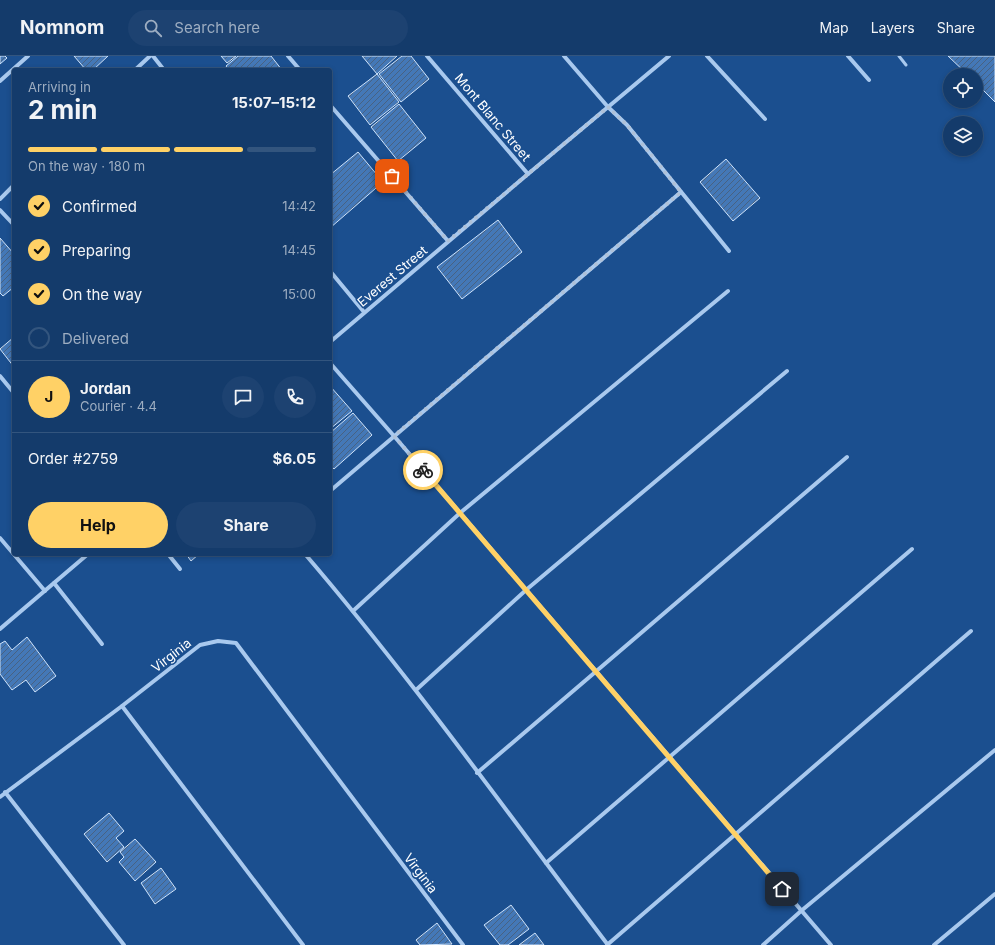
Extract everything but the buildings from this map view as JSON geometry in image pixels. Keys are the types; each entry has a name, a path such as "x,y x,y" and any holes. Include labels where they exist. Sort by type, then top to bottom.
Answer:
{"street":[{"path":"15,68 28,56"},
{"path":"137,68 151,56 162,68"},
{"path":"288,56 298,68"},
{"name":"Mont Blanc Street","path":"427,56 528,174"},
{"path":"564,56 608,107 627,125 729,251"},
{"name":"Everest Street","path":"332,340 669,56"},
{"path":"707,56 765,119"},
{"path":"848,56 869,80"},
{"path":"0,82 12,71"},
{"path":"332,107 448,241"},
{"path":"0,199 12,187"},
{"path":"332,489 681,192"},
{"path":"0,210 12,223"},
{"path":"332,273 364,312"},
{"path":"354,611 460,513 728,291"},
{"path":"332,365 831,945"},
{"path":"416,690 526,590 787,371"},
{"path":"0,376 12,391"},
{"path":"477,773 847,457"},
{"path":"0,538 12,552"},
{"path":"546,863 912,549"},
{"path":"16,556 46,591"},
{"path":"0,629 86,556"},
{"path":"170,556 180,569"},
{"path":"307,556 354,611 416,690 607,945 971,631"},
{"path":"54,583 102,644"},
{"name":"Virginia","path":"122,706 200,645 218,641 236,643 463,945"},
{"path":"0,797 122,706 303,945"},
{"path":"763,945 801,911 995,750"},
{"path":"5,792 124,945"},
{"path":"934,945 995,894"}],"lane":[{"path":"899,56 906,65"}],"way so far":[{"path":"392,176 448,241 608,107 627,125 681,192 394,436 423,470"}],"route":[{"path":"423,470 782,889"}]}
